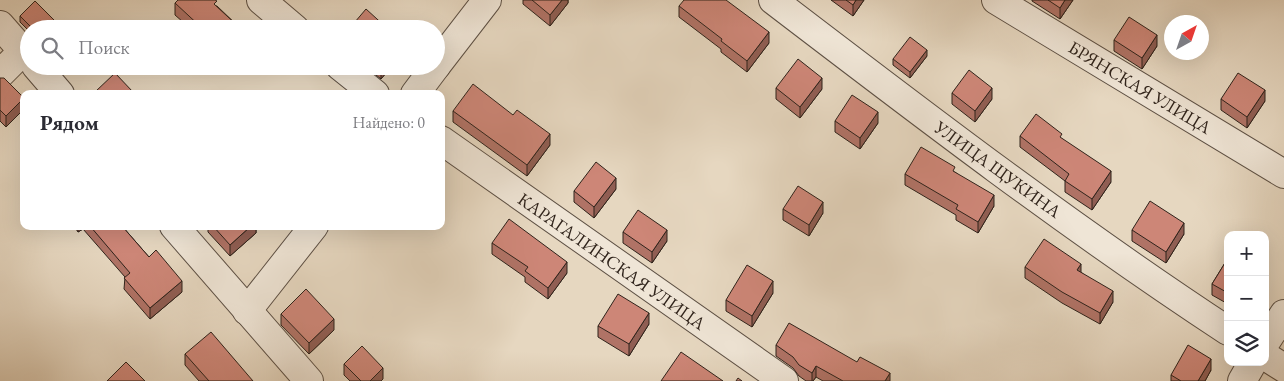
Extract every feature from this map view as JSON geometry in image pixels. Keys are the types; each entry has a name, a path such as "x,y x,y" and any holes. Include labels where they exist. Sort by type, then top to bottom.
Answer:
{"street":[{"path":"261,0 284,20"},
{"path":"445,54 487,0"},
{"name":"УЛИЦА ЩУКИНА","path":"773,0 921,113 1157,285 1224,328"},
{"name":"БРЯНСКАЯ УЛИЦА","path":"996,0 1284,174"},
{"path":"0,25 20,48"},
{"path":"0,74 20,63"},
{"path":"44,75 57,90"},
{"path":"351,75 370,90"},
{"path":"418,90 429,75"},
{"name":"КАРАГАЛИНСКАЯ УЛИЦА","path":"445,143 784,381"},
{"path":"177,230 309,381"},
{"path":"248,311 311,230"},
{"path":"1269,337 1284,314"},
{"path":"1269,359 1284,368"},
{"path":"1242,381 1251,366"}],"building":[{"path":"178,0 215,0 217,1 214,4 231,20 193,20 175,3"},
{"path":"532,0 562,0 550,15"},
{"path":"684,0 726,0 769,32 747,61 679,6"},
{"path":"846,0 856,0 853,5"},
{"path":"1048,0 1065,0 1060,8"},
{"path":"35,1 54,20 24,20 20,16"},
{"path":"366,9 378,20 357,20"},
{"path":"1129,17 1157,35 1142,58 1114,40"},
{"path":"910,37 927,50 910,72 893,59"},
{"path":"798,59 822,78 800,107 776,88"},
{"path":"969,70 992,88 975,111 952,93"},
{"path":"1238,73 1265,90 1247,117 1221,99"},
{"path":"113,75 117,75 131,90 97,90"},
{"path":"0,78 4,78 20,94 20,102 6,116 0,110"},
{"path":"473,84 513,115 517,110 550,134 527,165 453,111"},
{"path":"852,95 878,112 860,138 835,121"},
{"path":"1036,114 1062,134 1060,137 1111,171 1092,199 1065,181 1069,174 1020,136"},
{"path":"921,147 955,167 953,171 994,195 978,222 956,209 958,205 905,174"},
{"path":"596,162 616,178 594,207 574,191"},
{"path":"798,186 823,202 809,225 783,209"},
{"path":"1150,201 1184,223 1166,252 1132,230"},
{"path":"638,210 667,230 652,252 623,232"},
{"path":"509,219 567,262 548,288 525,271 528,267 492,243"},
{"path":"93,230 125,230 149,257 156,250 182,281 150,308 124,278 130,273"},
{"path":"217,230 247,230 230,245"},
{"path":"1044,239 1081,264 1077,270 1113,291 1100,313 1062,292 1025,267"},
{"path":"1224,264 1224,291 1212,284"},
{"path":"747,265 773,281 752,316 726,300"},
{"path":"306,289 334,319 309,343 281,314"},
{"path":"618,294 649,313 629,344 598,326"},
{"path":"789,323 857,362 860,357 890,373 885,381 843,381 816,366 812,373 799,365 793,357 776,345"},
{"path":"211,332 253,381 209,381 185,354"},
{"path":"1188,345 1211,359 1198,381 1181,381 1171,375"},
{"path":"362,346 383,368 370,381 361,381 344,364"},
{"path":"681,352 723,381 661,381"},
{"path":"126,362 145,381 107,381"}]}
